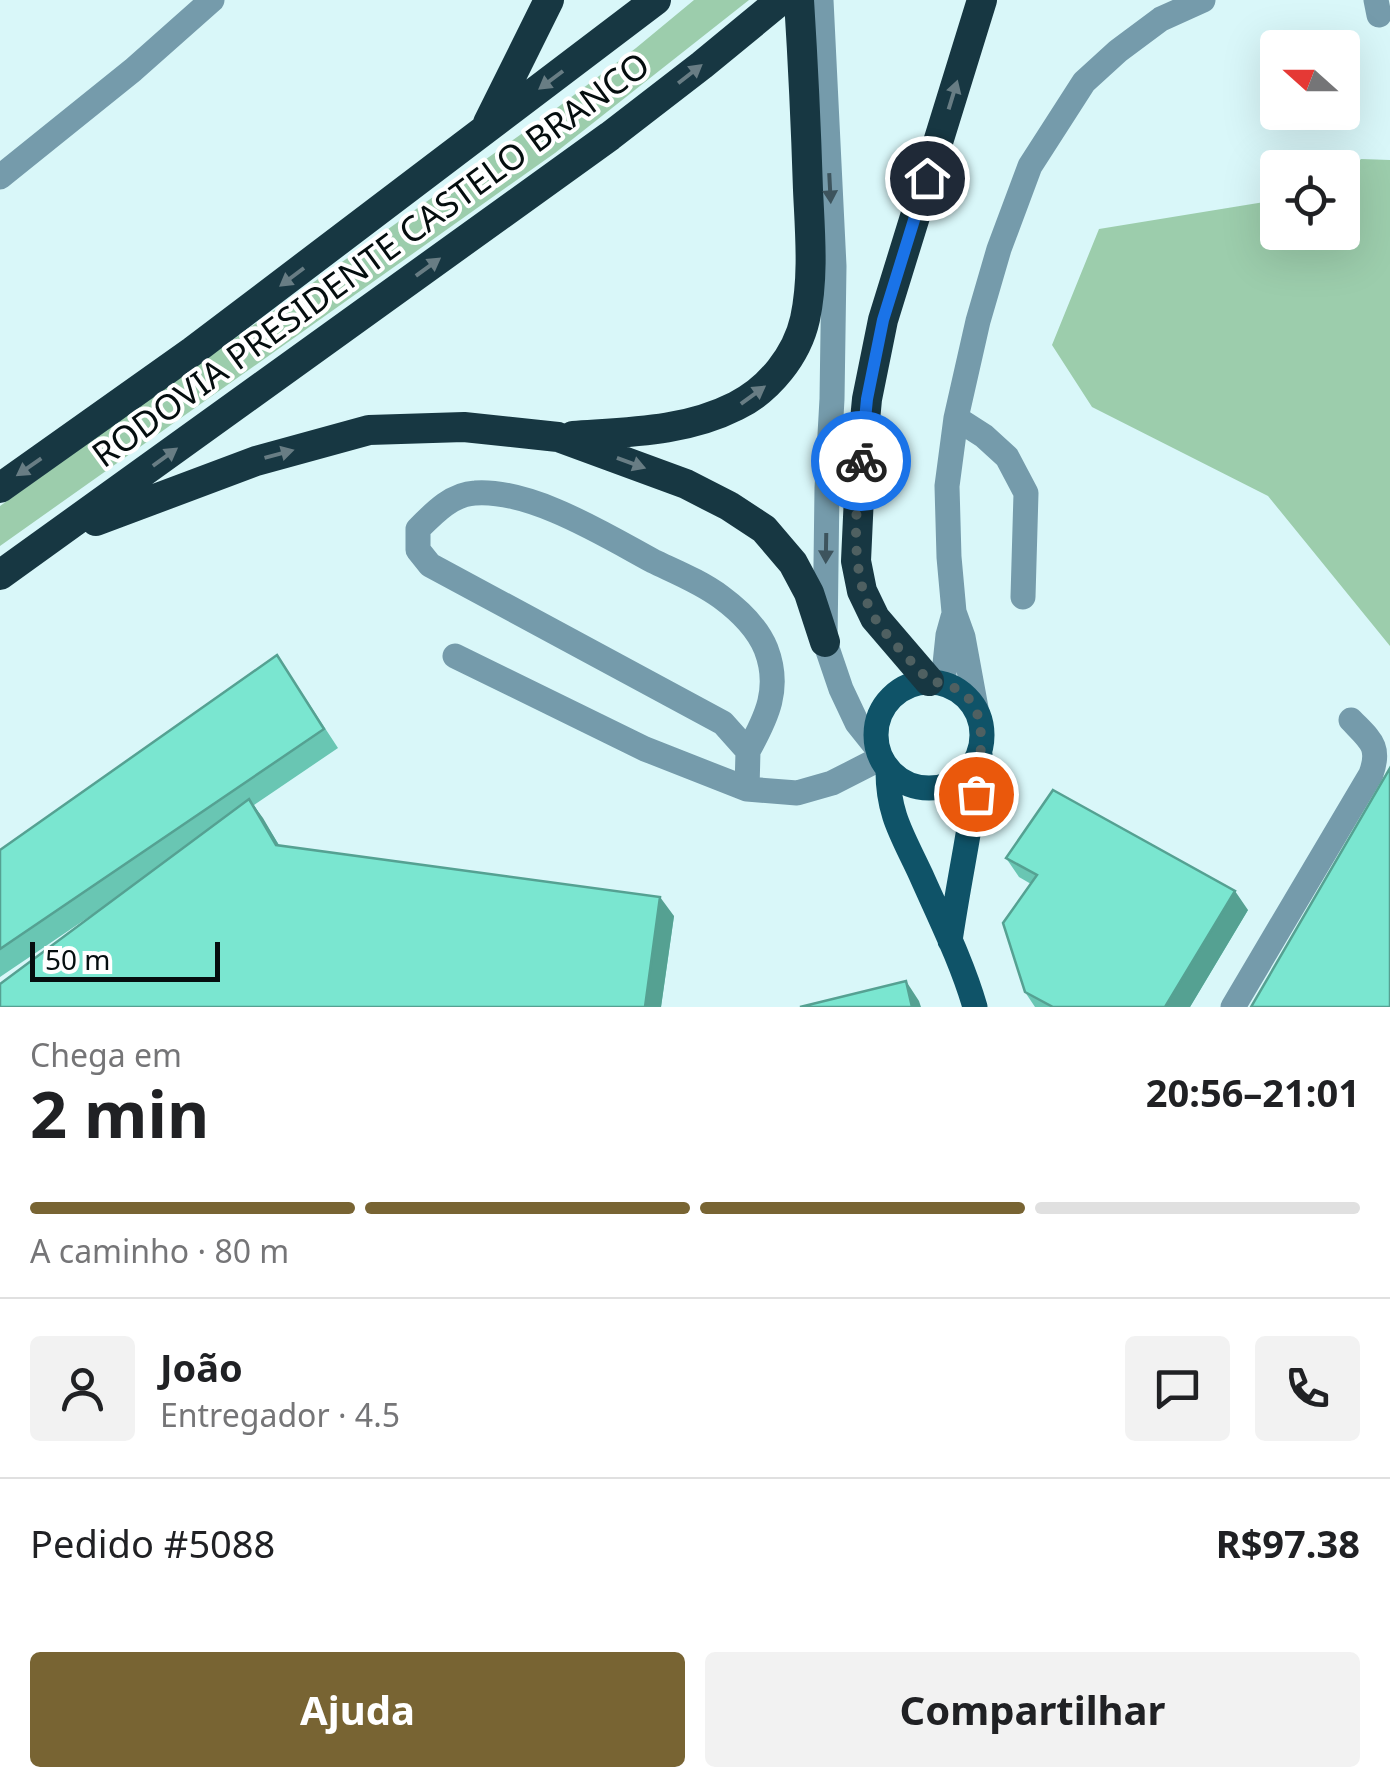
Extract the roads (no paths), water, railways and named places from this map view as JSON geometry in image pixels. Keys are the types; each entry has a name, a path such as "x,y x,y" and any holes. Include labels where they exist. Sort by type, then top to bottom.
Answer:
{"highway":[{"path":"484,132 549,0"},
{"name":"RODOVIA PRESIDENTE CASTELO BRANCO","path":"0,488 193,351 656,0"},
{"name":"RODOVIA PRESIDENTE CASTELO BRANCO","path":"0,575 610,136 781,0"},
{"path":"56,536 256,461 369,430 464,427 558,436 656,430 697,421 738,405 766,385 789,359 805,322 812,272 814,93 800,0"},
{"path":"936,682 875,618 862,591 856,560 860,474 867,399 883,320 982,0"},
{"path":"558,436 686,484 764,528 793,563 809,593 826,642"}],"main road":[{"path":"950,941 976,794 981,721 962,692 936,682 915,683 902,689 883,708 876,734 897,824 975,1007"},
{"path":"882,759 911,786 936,788 960,779 981,748"}],"street":[{"path":"0,176 133,70 212,0"},
{"path":"454,656 645,748 748,790 797,793 832,783 882,759 856,722 840,689 826,642 834,266 814,93 821,0"},
{"path":"976,708 963,637 954,612 947,486 956,418 998,249 1030,166 1084,82 1162,19 1203,0"},
{"path":"956,418 1007,457 1026,494 1024,597"},
{"path":"748,751 723,723 430,565 418,550 418,529 441,506 472,492 503,495 558,510 718,595 750,622 766,650 774,692 765,720 748,751 748,790"},
{"path":"936,682 954,612"},
{"path":"1233,1007 1372,774 1375,746 1352,720"}]}
